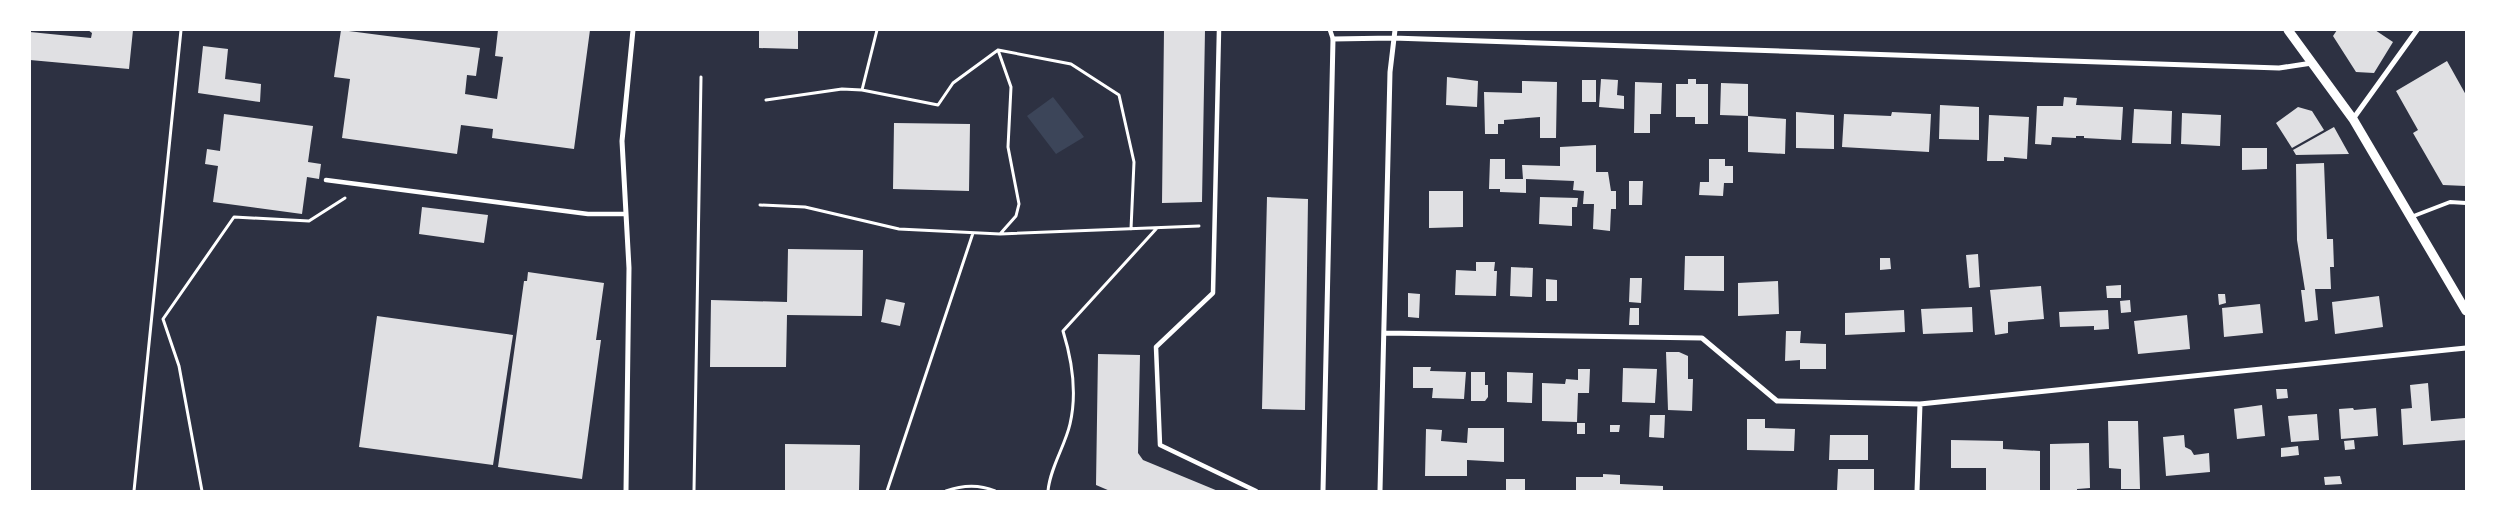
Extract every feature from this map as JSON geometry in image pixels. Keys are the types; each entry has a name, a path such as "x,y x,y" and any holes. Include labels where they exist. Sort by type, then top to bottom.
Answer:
{"street":[{"path":"626,491 629,268 622,141 633,30"},
{"path":"1219,30 1213,293 1156,347 1160,445 1256,491"},
{"path":"1323,491 1333,39 1330,30"},
{"path":"1380,491 1390,72 1395,30"},
{"path":"2288,30 2353,119 2466,311"},
{"path":"2353,119 2417,30"},
{"path":"1333,39 1394,38 2279,68 2312,63"},
{"path":"326,180 588,214 625,214"},
{"path":"1385,334 1702,338 1777,402 1920,404 2466,348"},
{"path":"1917,491 1920,404"}],"lane":[{"path":"2411,217 2450,202 2466,204"}],"path":[{"path":"134,491 181,30"},
{"path":"862,90 877,30"},
{"path":"766,100 842,89 862,90 938,105 953,83 998,50 1071,64 1119,95 1134,162 1131,229"},
{"path":"998,50 1011,87 1008,146 1019,204 1016,216 1000,234"},
{"path":"694,491 701,77"},
{"path":"202,491 179,366 163,319 234,217 309,221 348,196 349,183"},
{"path":"760,205 805,207 899,229 1000,234 1214,226"},
{"path":"1048,491 1070,423 1073,378 1070,354 1063,331 1156,228"},
{"path":"887,491 973,232"},
{"path":"946,491 960,486 982,486 995,491"}],"shaded area":[{"path":"1053,97 1084,137 1056,154 1027,116"}],"building":[{"path":"88,30 133,30 129,69 30,60 30,32 91,38 92,33"},
{"path":"341,30 480,48 476,76 467,75 465,94 497,99 503,57 495,56 498,30 590,30 574,149 492,138 493,129 461,125 457,154 342,138 350,79 334,77"},
{"path":"759,30 798,30 798,49 759,48"},
{"path":"1164,30 1205,30 1202,202 1162,203"},
{"path":"2337,30 2375,30 2393,42 2374,73 2356,72 2333,36"},
{"path":"203,46 228,49 225,79 261,84 260,102 198,93"},
{"path":"2447,61 2466,95 2466,186 2443,185 2413,133 2418,130 2396,91"},
{"path":"1447,77 1478,81 1477,107 1446,105"},
{"path":"1601,79 1618,80 1617,95 1624,96 1624,109 1599,107"},
{"path":"1688,79 1696,79 1696,84 1708,84 1708,124 1695,124 1695,117 1676,117 1676,84 1688,84"},
{"path":"1582,80 1596,80 1596,102 1582,102"},
{"path":"1522,81 1557,82 1556,138 1540,138 1540,117 1504,120 1504,124 1498,124 1498,134 1485,134 1484,92 1522,93"},
{"path":"1635,82 1662,83 1661,114 1650,114 1650,133 1634,133"},
{"path":"1721,83 1748,84 1748,116 1720,115"},
{"path":"2064,97 2077,98 2076,105 2123,107 2121,140 2084,138 2084,136 2076,136 2076,138 2052,137 2051,145 2035,144 2037,106 2063,106"},
{"path":"1940,105 1979,107 1979,140 1939,139"},
{"path":"2298,107 2312,111 2324,130 2292,148 2276,123"},
{"path":"2134,109 2172,111 2171,144 2132,143"},
{"path":"1796,112 1834,115 1834,149 1796,148"},
{"path":"1892,112 1931,114 1929,152 1842,147 1844,114 1891,116"},
{"path":"2182,113 2221,115 2220,146 2181,144"},
{"path":"224,114 313,126 308,162 321,164 319,179 307,177 302,214 213,202 218,166 205,164 207,149 220,151"},
{"path":"1989,115 2029,117 2027,159 2004,157 2004,161 1987,161"},
{"path":"1748,116 1786,119 1785,154 1748,152"},
{"path":"894,123 970,124 969,191 893,189"},
{"path":"2334,127 2349,154 2296,155 2293,150"},
{"path":"1596,145 1596,172 1608,172 1611,191 1616,191 1616,209 1611,209 1610,231 1593,229 1594,204 1583,204 1584,191 1573,190 1574,181 1526,179 1526,193 1500,192 1500,189 1489,189 1490,159 1505,159 1505,179 1523,179 1522,165 1560,166 1560,147"},
{"path":"2242,148 2267,148 2267,169 2242,170"},
{"path":"1709,159 1725,159 1725,166 1733,166 1733,183 1724,183 1723,196 1699,195 1700,182 1709,182"},
{"path":"2324,163 2327,239 2333,239 2334,267 2330,267 2331,289 2315,289 2318,320 2305,322 2301,290 2305,290 2297,240 2296,164"},
{"path":"1629,181 1643,181 1642,205 1629,205"},
{"path":"1429,191 1463,191 1463,227 1429,228"},
{"path":"1267,197 1308,199 1305,410 1262,409"},
{"path":"1540,197 1578,198 1577,207 1572,207 1572,226 1539,224"},
{"path":"422,207 488,215 484,243 419,234"},
{"path":"788,249 863,250 862,316 787,315 786,367 710,367 711,300 787,302"},
{"path":"1978,254 1980,287 1969,288 1966,255"},
{"path":"1685,256 1724,256 1724,291 1684,290"},
{"path":"1880,258 1890,258 1891,269 1880,270"},
{"path":"1476,262 1495,262 1494,271 1497,271 1496,296 1455,295 1456,270 1476,271"},
{"path":"1511,267 1533,268 1532,297 1510,296"},
{"path":"528,272 604,283 596,340 601,340 582,479 498,467 524,281 527,281"},
{"path":"1630,278 1642,278 1641,303 1629,302"},
{"path":"1546,279 1557,280 1557,301 1546,301"},
{"path":"1778,281 1779,314 1738,316 1738,283"},
{"path":"2121,285 2121,298 2107,298 2106,286"},
{"path":"2041,286 2044,319 2008,322 2008,333 1995,335 1990,290"},
{"path":"1408,293 1420,294 1419,318 1408,317"},
{"path":"2218,294 2225,294 2226,303 2219,305"},
{"path":"2379,296 2383,327 2335,334 2332,302"},
{"path":"886,299 905,303 900,326 881,322"},
{"path":"2130,300 2131,312 2121,313 2120,301"},
{"path":"2260,304 2263,333 2224,337 2222,308"},
{"path":"1972,307 1973,332 1923,334 1921,309"},
{"path":"1630,308 1639,308 1639,325 1629,325"},
{"path":"1904,310 1905,332 1845,335 1845,313"},
{"path":"2108,310 2109,329 2094,330 2094,326 2060,327 2059,312"},
{"path":"2187,315 2190,349 2138,354 2134,321"},
{"path":"377,316 513,335 493,465 359,447"},
{"path":"1786,331 1801,331 1800,343 1826,344 1826,369 1800,369 1800,360 1785,361"},
{"path":"1666,352 1679,352 1688,356 1688,379 1693,379 1692,411 1668,410"},
{"path":"1098,354 1140,355 1138,453 1143,460 1218,491 1110,491 1096,485"},
{"path":"1413,367 1431,367 1430,371 1466,372 1464,399 1432,398 1433,388 1413,388"},
{"path":"1623,368 1657,369 1655,403 1622,402"},
{"path":"1578,369 1590,369 1589,393 1578,393 1577,422 1542,421 1542,383 1565,384 1566,379 1578,380"},
{"path":"1471,372 1485,372 1485,385 1488,385 1488,397 1485,401 1471,401"},
{"path":"1507,372 1533,373 1532,403 1507,402"},
{"path":"2428,383 2431,421 2465,418 2466,440 2403,445 2401,409 2412,408 2410,385"},
{"path":"2276,389 2287,389 2288,398 2277,399"},
{"path":"2262,405 2265,436 2237,439 2234,409"},
{"path":"2353,408 2354,410 2376,408 2378,436 2341,439 2339,409"},
{"path":"2317,414 2319,440 2291,442 2288,416"},
{"path":"1650,415 1665,415 1664,438 1649,437"},
{"path":"1747,419 1765,419 1765,428 1795,429 1794,451 1747,450"},
{"path":"2108,421 2138,421 2140,489 2121,489 2121,469 2109,468"},
{"path":"1577,423 1585,423 1585,434 1577,434"},
{"path":"1610,425 1620,425 1619,432 1610,432"},
{"path":"1468,428 1504,428 1504,462 1467,460 1467,476 1425,476 1426,429 1442,430 1441,441 1467,443"},
{"path":"1830,435 1868,435 1868,460 1829,460"},
{"path":"2184,435 2185,447 2191,450 2194,455 2209,453 2210,472 2166,476 2163,437"},
{"path":"1951,440 2003,441 2003,449 2040,451 2040,491 1986,491 1986,468 1951,468"},
{"path":"2354,440 2355,449 2345,450 2344,441"},
{"path":"2089,443 2090,488 2077,489 2077,491 2050,491 2050,444"},
{"path":"785,444 860,445 859,491 785,491"},
{"path":"2298,446 2299,455 2281,457 2281,448"},
{"path":"1838,469 1874,469 1874,491 1837,491"},
{"path":"1603,474 1620,475 1620,484 1663,486 1663,491 1576,491 1576,477 1603,477"},
{"path":"2340,476 2342,484 2325,485 2324,477"},
{"path":"1506,479 1525,479 1525,491 1506,491"}]}
